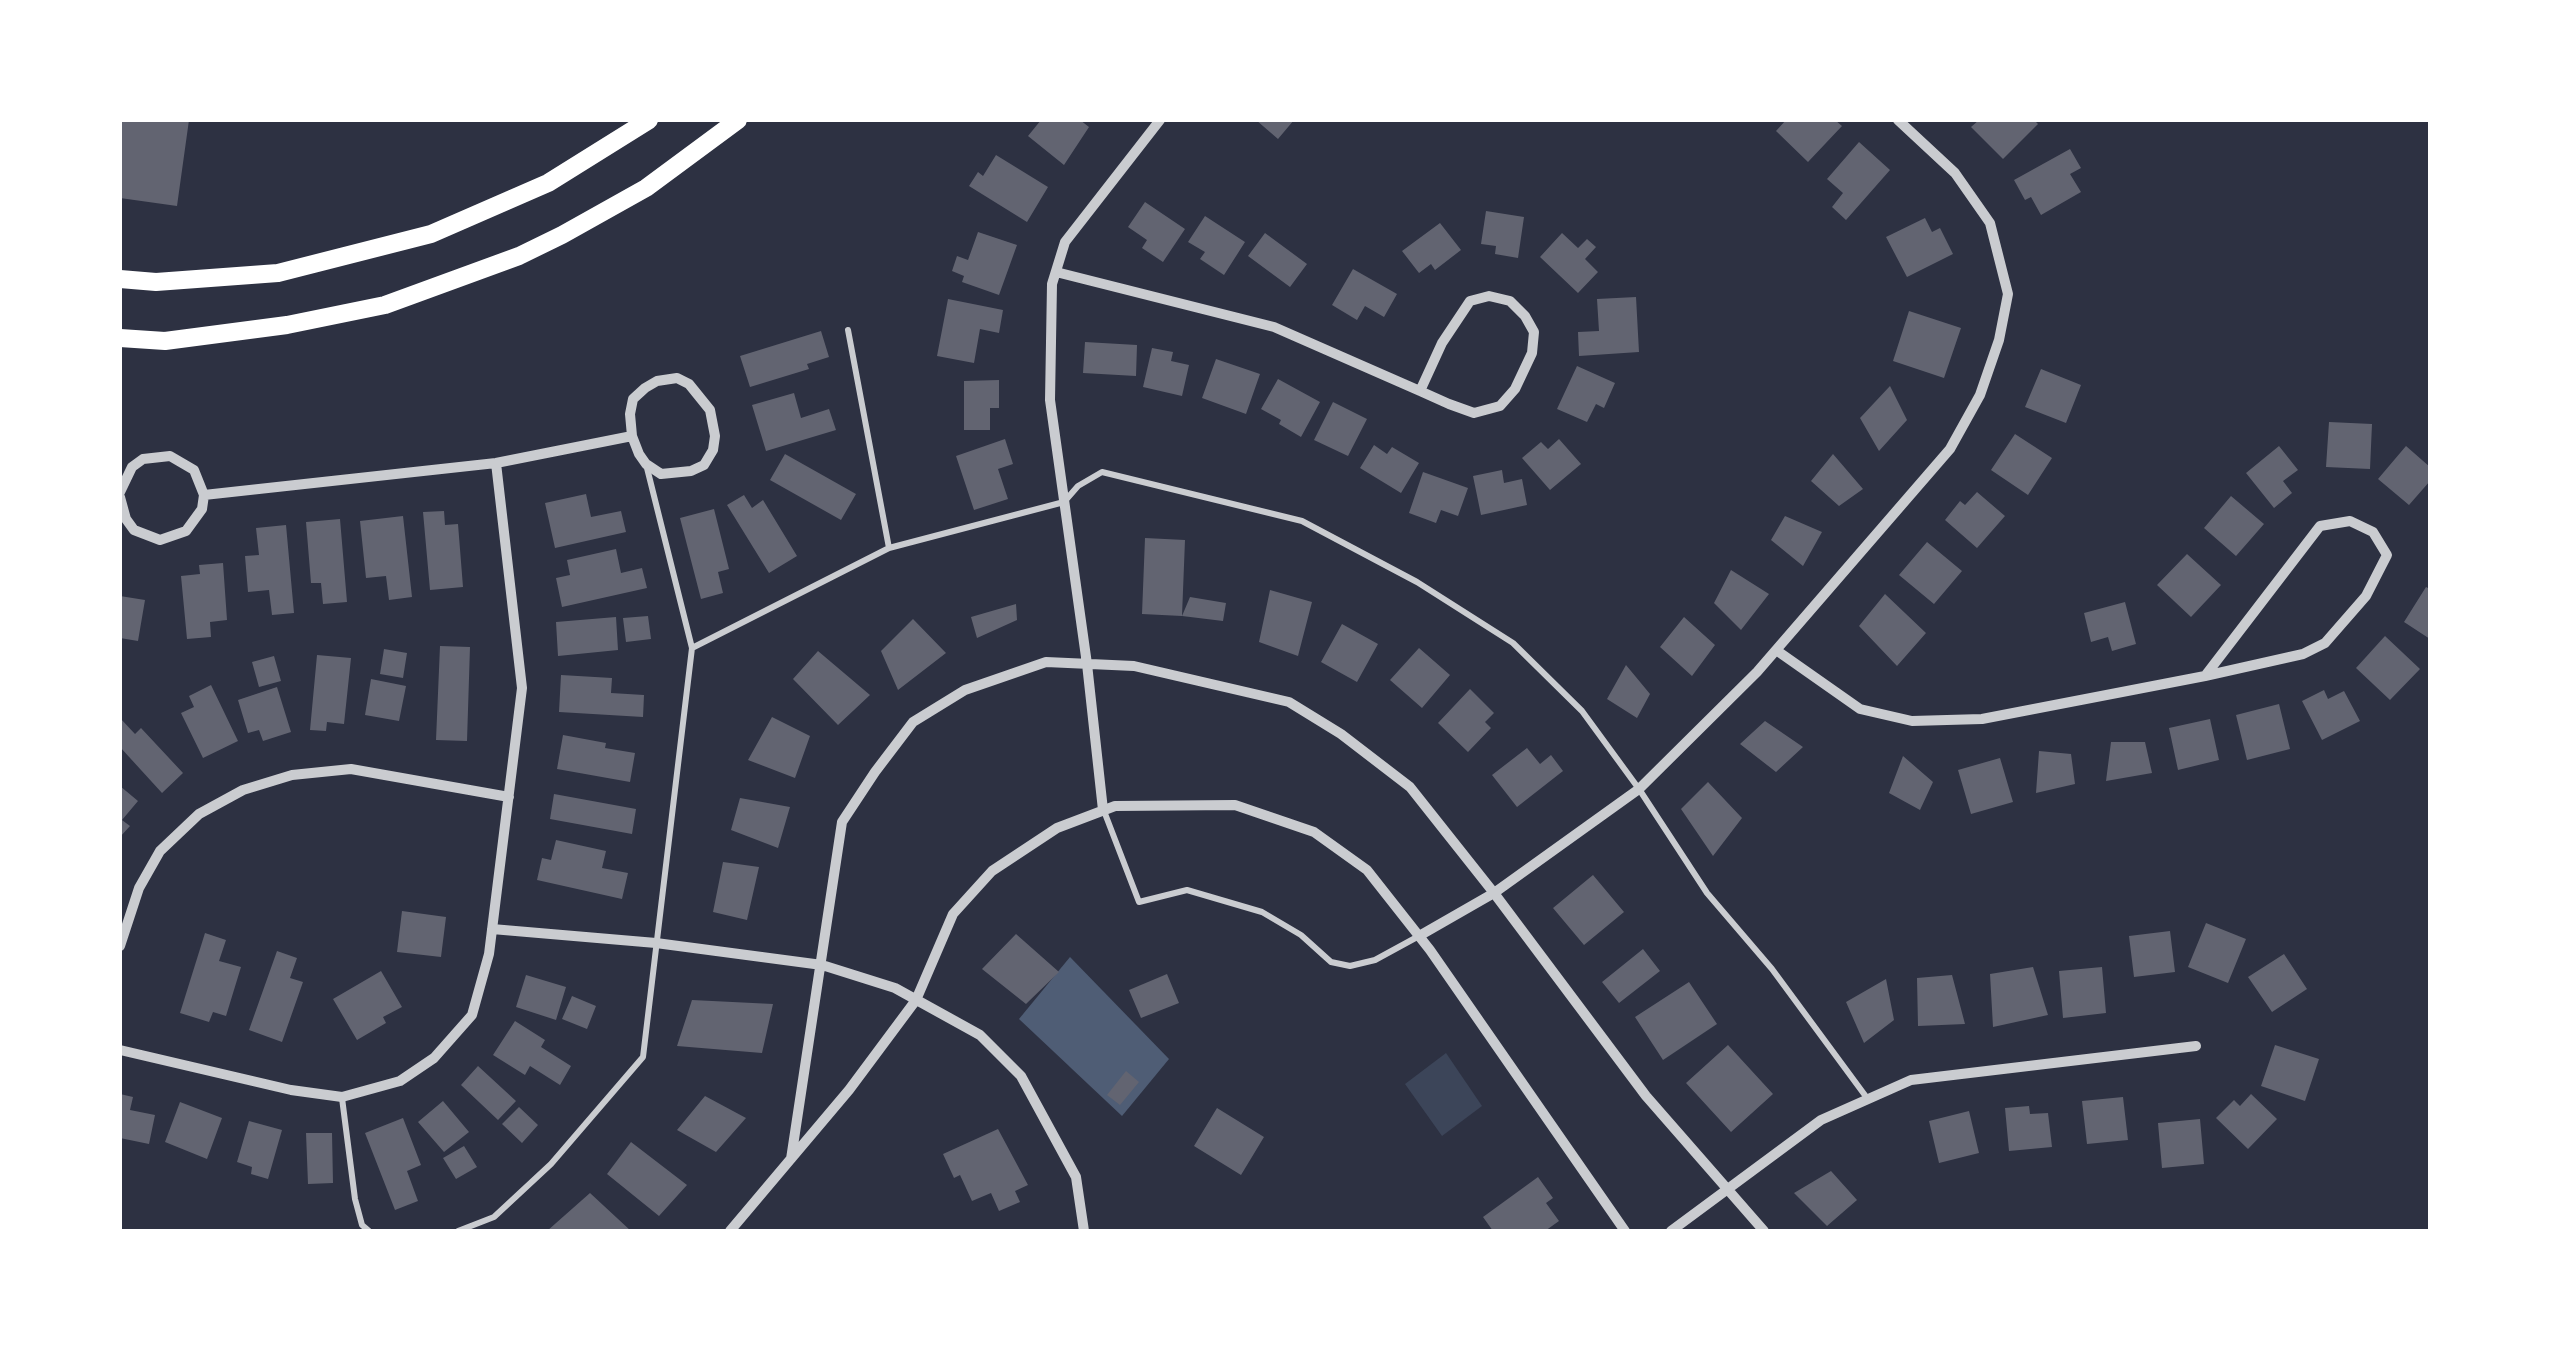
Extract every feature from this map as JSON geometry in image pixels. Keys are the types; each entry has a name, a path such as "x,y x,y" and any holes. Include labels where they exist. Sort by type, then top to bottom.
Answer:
{"main road":[{"path":"120,279 156,282 278,273 431,234 548,183 649,120"},
{"path":"120,338 164,340 287,324 385,305 519,256 562,236 646,188 738,120"}],"street":[{"path":"1104,810 1050,400 1052,284 1065,242 1160,120"},
{"path":"1419,936 1494,892 1640,789 1776,650 1950,449 1980,395 1999,340 2008,294 1990,223 1955,173 1898,120"},
{"path":"1056,272 1274,327 1420,391 1474,413 1500,406 1515,389 1532,353 1534,332 1525,316 1510,301 1490,296 1470,301 1442,343 1420,391"},
{"path":"678,378 690,384 710,410 715,436 713,450 704,464 677,474 661,474 646,464 632,436 630,414 634,399 657,381 678,378"},
{"path":"204,496 496,463 632,436"},
{"path":"170,456 194,470 204,496 196,522 186,532 160,540 134,530 126,519 120,494 132,467 143,459 170,456"},
{"path":"120,1050 291,1090 342,1097 400,1082 434,1058 472,1015 489,954 522,688 496,463"},
{"path":"1776,650 1860,709 1912,722 1982,719 2205,676 2304,654 2325,642 2366,596 2387,555 2373,532 2350,521 2320,526 2205,676"},
{"path":"791,1159 842,822 875,772 914,722 965,690 1046,662 1134,666 1289,702 1341,734 1410,787 1494,892 1646,1096 1764,1231"},
{"path":"120,946 139,888 160,851 199,814 243,790 292,776 352,770 509,797"},
{"path":"730,1231 849,1090 916,1000 953,914 992,872 1058,828 1116,806 1235,806 1314,832 1367,870 1419,936 1625,1231"},
{"path":"492,928 656,943 822,965 895,988 980,1034 1020,1076 1076,1177 1084,1231"},
{"path":"1671,1231 1821,1120 1911,1080 2196,1046"}],"lane":[{"path":"848,330 889,548"},
{"path":"458,1231 494,1217 536,1177 644,1057 692,648 646,464"},
{"path":"692,648 889,548 1064,502 1078,486 1102,472 1302,521 1417,582 1513,643 1582,711 1640,789 1706,893 1772,969 1868,1099"},
{"path":"1104,810 1139,902 1187,890 1262,912 1301,935 1331,962 1350,966 1375,960 1419,936"},
{"path":"342,1097 355,1199 362,1226 369,1231"}],"shaded area":[{"path":"1070,957 1169,1059 1122,1116 1019,1019"},
{"path":"1446,1053 1482,1106 1442,1136 1405,1084"}],"building":[{"path":"120,120 189,120 177,206 120,198"},
{"path":"1041,120 1080,120 1089,127 1064,165 1028,136"},
{"path":"1256,120 1294,120 1278,139"},
{"path":"1786,120 1835,120 1842,126 1808,162 1776,131"},
{"path":"1979,120 2034,120 2038,124 2003,159 1971,127"},
{"path":"1859,142 1890,170 1846,220 1832,207 1843,193 1827,179"},
{"path":"2070,149 2081,168 2070,174 2081,192 2041,215 2031,197 2025,200 2014,180"},
{"path":"996,155 1048,187 1027,222 969,186 978,172 983,176"},
{"path":"1145,202 1185,229 1163,262 1142,248 1147,240 1128,227"},
{"path":"1486,211 1524,217 1518,258 1495,254 1496,246 1481,244"},
{"path":"1205,216 1245,242 1224,275 1200,259 1205,252 1188,242"},
{"path":"1925,218 1932,232 1940,228 1953,254 1907,277 1886,237"},
{"path":"1440,223 1461,250 1435,270 1431,264 1419,273 1402,251"},
{"path":"978,232 1017,245 999,295 962,282 964,276 952,271 957,256 968,260"},
{"path":"1265,233 1307,264 1290,287 1248,256"},
{"path":"1562,233 1578,248 1587,239 1596,247 1585,259 1598,272 1578,293 1540,257"},
{"path":"1353,269 1397,294 1384,317 1365,306 1357,320 1332,305"},
{"path":"1636,297 1639,352 1579,356 1578,332 1599,331 1597,299"},
{"path":"948,299 1003,310 999,333 980,329 974,363 937,356"},
{"path":"1909,311 1961,328 1944,378 1893,361"},
{"path":"821,331 829,357 807,364 809,369 750,387 740,356"},
{"path":"1085,342 1137,345 1136,376 1083,373"},
{"path":"1152,348 1173,352 1171,361 1189,365 1182,396 1143,387"},
{"path":"1216,359 1260,374 1246,414 1202,398"},
{"path":"1577,366 1615,383 1604,408 1596,404 1587,422 1557,409"},
{"path":"2041,369 2081,385 2066,423 2025,407"},
{"path":"1278,379 1320,402 1301,437 1261,409"},
{"path":"999,380 999,408 990,408 990,430 964,430 964,381"},
{"path":"1890,386 1907,420 1879,451 1860,418"},
{"path":"794,393 801,418 829,409 836,430 766,451 752,405"},
{"path":"1333,402 1367,419 1348,456 1314,440"},
{"path":"2329,422 2372,424 2370,469 2326,467"},
{"path":"2015,434 2052,458 2028,495 1991,470"},
{"path":"1005,439 1013,464 998,469 1008,499 974,510 956,456"},
{"path":"1559,439 1581,464 1550,490 1522,458 1541,442 1548,449"},
{"path":"1374,445 1387,454 1392,447 1419,463 1401,493 1360,468"},
{"path":"2279,446 2298,470 2283,481 2292,493 2274,508 2246,473"},
{"path":"2406,446 2430,467 2430,481 2409,505 2378,479"},
{"path":"785,454 856,494 841,520 770,480"},
{"path":"1833,454 1863,489 1839,506 1811,481"},
{"path":"1502,470 1504,483 1522,479 1527,505 1481,515 1473,476"},
{"path":"1423,472 1468,488 1458,516 1441,510 1436,523 1409,513"},
{"path":"1977,492 2005,516 1977,548 1945,520 1960,501 1965,505"},
{"path":"586,494 591,517 621,511 626,532 555,548 545,503"},
{"path":"744,495 752,508 763,500 797,556 769,573 727,505"},
{"path":"2231,496 2264,524 2236,556 2204,528"},
{"path":"714,509 729,569 718,572 723,593 701,599 680,518"},
{"path":"444,511 445,525 458,524 463,587 430,590 423,512"},
{"path":"403,516 412,597 389,600 386,576 366,578 360,521"},
{"path":"1785,516 1822,532 1803,566 1771,540"},
{"path":"340,519 347,602 323,604 321,583 311,583 306,522"},
{"path":"286,525 294,613 272,615 269,590 248,592 245,556 259,555 256,528"},
{"path":"1145,538 1185,540 1182,616 1142,614"},
{"path":"1927,542 1962,571 1934,604 1899,575"},
{"path":"616,549 621,573 642,568 647,588 562,607 556,578 570,575 567,560"},
{"path":"2187,554 2221,585 2191,617 2157,585"},
{"path":"223,563 227,620 210,622 211,637 187,639 181,576 200,574 199,565"},
{"path":"1731,570 1769,594 1741,630 1714,603"},
{"path":"2426,587 2430,589 2430,639 2404,622"},
{"path":"1270,590 1312,602 1298,656 1259,642"},
{"path":"1885,594 1926,633 1897,666 1859,626"},
{"path":"120,596 145,600 138,641 120,638"},
{"path":"1190,597 1226,603 1223,621 1182,616"},
{"path":"2125,602 2136,644 2112,651 2108,637 2091,642 2084,613"},
{"path":"1016,604 1017,620 977,638 971,617"},
{"path":"648,616 651,639 626,642 623,618"},
{"path":"616,617 618,650 558,656 556,622"},
{"path":"1684,617 1715,645 1692,676 1660,647"},
{"path":"913,619 946,653 898,690 881,651"},
{"path":"1342,624 1378,644 1357,682 1321,662"},
{"path":"2385,636 2420,669 2390,700 2356,668"},
{"path":"440,646 470,647 467,741 436,740"},
{"path":"1419,648 1450,675 1422,708 1390,680"},
{"path":"384,649 407,653 403,678 380,674"},
{"path":"818,651 870,695 838,725 793,679"},
{"path":"317,655 351,658 344,724 327,722 326,731 310,730"},
{"path":"274,656 281,681 259,687 252,662"},
{"path":"1626,665 1650,694 1637,718 1607,699"},
{"path":"561,675 612,678 611,693 644,695 643,717 559,712"},
{"path":"371,679 406,686 399,721 365,715"},
{"path":"211,685 238,741 203,758 181,713 194,707 189,696"},
{"path":"277,687 291,732 263,741 259,730 248,733 238,700"},
{"path":"1470,689 1494,713 1485,722 1491,728 1468,752 1438,723"},
{"path":"2324,690 2328,699 2344,691 2360,721 2322,740 2302,701"},
{"path":"2279,704 2290,749 2247,760 2236,715"},
{"path":"772,717 810,736 795,778 748,760"},
{"path":"120,718 135,734 141,728 183,773 162,793 120,747"},
{"path":"2210,719 2219,760 2178,770 2169,728"},
{"path":"1765,721 1803,747 1776,772 1740,744"},
{"path":"563,735 635,753 630,782 557,769"},
{"path":"2111,742 2145,742 2152,773 2106,781"},
{"path":"1527,748 1540,764 1551,755 1563,771 1517,807 1492,775"},
{"path":"2039,751 2071,754 2075,784 2036,793"},
{"path":"1903,756 1933,782 1920,810 1889,793"},
{"path":"2000,758 2013,802 1971,814 1958,770"},
{"path":"1708,782 1742,818 1713,856 1681,809"},
{"path":"120,786 138,801 122,820 130,826 120,837"},
{"path":"554,794 636,809 632,834 550,819"},
{"path":"740,798 790,807 778,848 731,830"},
{"path":"556,840 606,851 602,868 628,873 622,899 537,880 542,858 551,860"},
{"path":"723,862 759,867 747,920 713,912"},
{"path":"1593,875 1624,912 1584,945 1553,908"},
{"path":"402,911 446,917 441,957 397,952"},
{"path":"2206,923 2246,939 2228,983 2188,967"},
{"path":"2170,931 2175,972 2134,977 2129,936"},
{"path":"205,933 226,940 219,961 241,967 226,1016 213,1012 209,1022 180,1013"},
{"path":"1016,934 1059,972 1026,1004 982,969"},
{"path":"1643,949 1660,971 1619,1003 1602,982"},
{"path":"277,951 297,958 290,978 303,982 282,1042 249,1030"},
{"path":"2284,954 2307,989 2272,1012 2248,977"},
{"path":"2033,967 2048,1015 1993,1027 1990,974"},
{"path":"2102,967 2106,1013 2063,1018 2059,971"},
{"path":"381,971 402,1007 383,1017 386,1023 357,1040 333,999"},
{"path":"1167,974 1179,1003 1141,1018 1129,990"},
{"path":"526,975 566,987 556,1020 516,1007"},
{"path":"1952,975 1965,1024 1918,1026 1917,978"},
{"path":"1886,979 1894,1020 1864,1043 1846,1002"},
{"path":"1689,982 1717,1024 1663,1060 1635,1017"},
{"path":"572,996 596,1006 587,1029 562,1019"},
{"path":"692,1000 773,1004 762,1053 677,1046"},
{"path":"515,1021 545,1040 541,1047 571,1066 560,1085 530,1066 525,1075 493,1055"},
{"path":"1728,1045 1773,1094 1731,1132 1686,1083"},
{"path":"2275,1045 2319,1059 2305,1101 2261,1086"},
{"path":"478,1066 516,1101 498,1120 461,1085"},
{"path":"1126,1071 1139,1082 1120,1105 1107,1095"},
{"path":"120,1094 133,1097 130,1110 155,1115 149,1144 120,1138"},
{"path":"2251,1094 2277,1119 2248,1149 2216,1118 2234,1100 2240,1106"},
{"path":"705,1096 746,1118 716,1152 677,1130"},
{"path":"2123,1097 2128,1140 2087,1144 2082,1101"},
{"path":"443,1101 469,1132 444,1152 418,1122"},
{"path":"180,1102 222,1118 207,1159 165,1142"},
{"path":"2029,1106 2030,1114 2048,1113 2052,1147 2009,1151 2005,1108"},
{"path":"519,1107 538,1125 522,1143 502,1124"},
{"path":"1217,1108 1264,1137 1241,1175 1194,1146"},
{"path":"1969,1111 1979,1153 1939,1163 1929,1121"},
{"path":"403,1118 421,1165 407,1171 418,1201 395,1210 365,1133"},
{"path":"2200,1119 2204,1164 2162,1168 2158,1123"},
{"path":"249,1121 282,1130 268,1179 251,1174 252,1167 237,1162"},
{"path":"998,1129 1028,1185 1015,1191 1020,1202 999,1211 991,1193 972,1201 960,1175 954,1178 943,1154"},
{"path":"306,1133 332,1133 333,1183 308,1184"},
{"path":"631,1142 687,1185 659,1216 607,1174"},
{"path":"464,1146 477,1167 456,1179 443,1158"},
{"path":"1831,1171 1857,1200 1827,1226 1794,1193"},
{"path":"1538,1177 1553,1198 1546,1203 1559,1221 1545,1231 1493,1231 1483,1217"},
{"path":"590,1193 631,1231 547,1231"}]}
